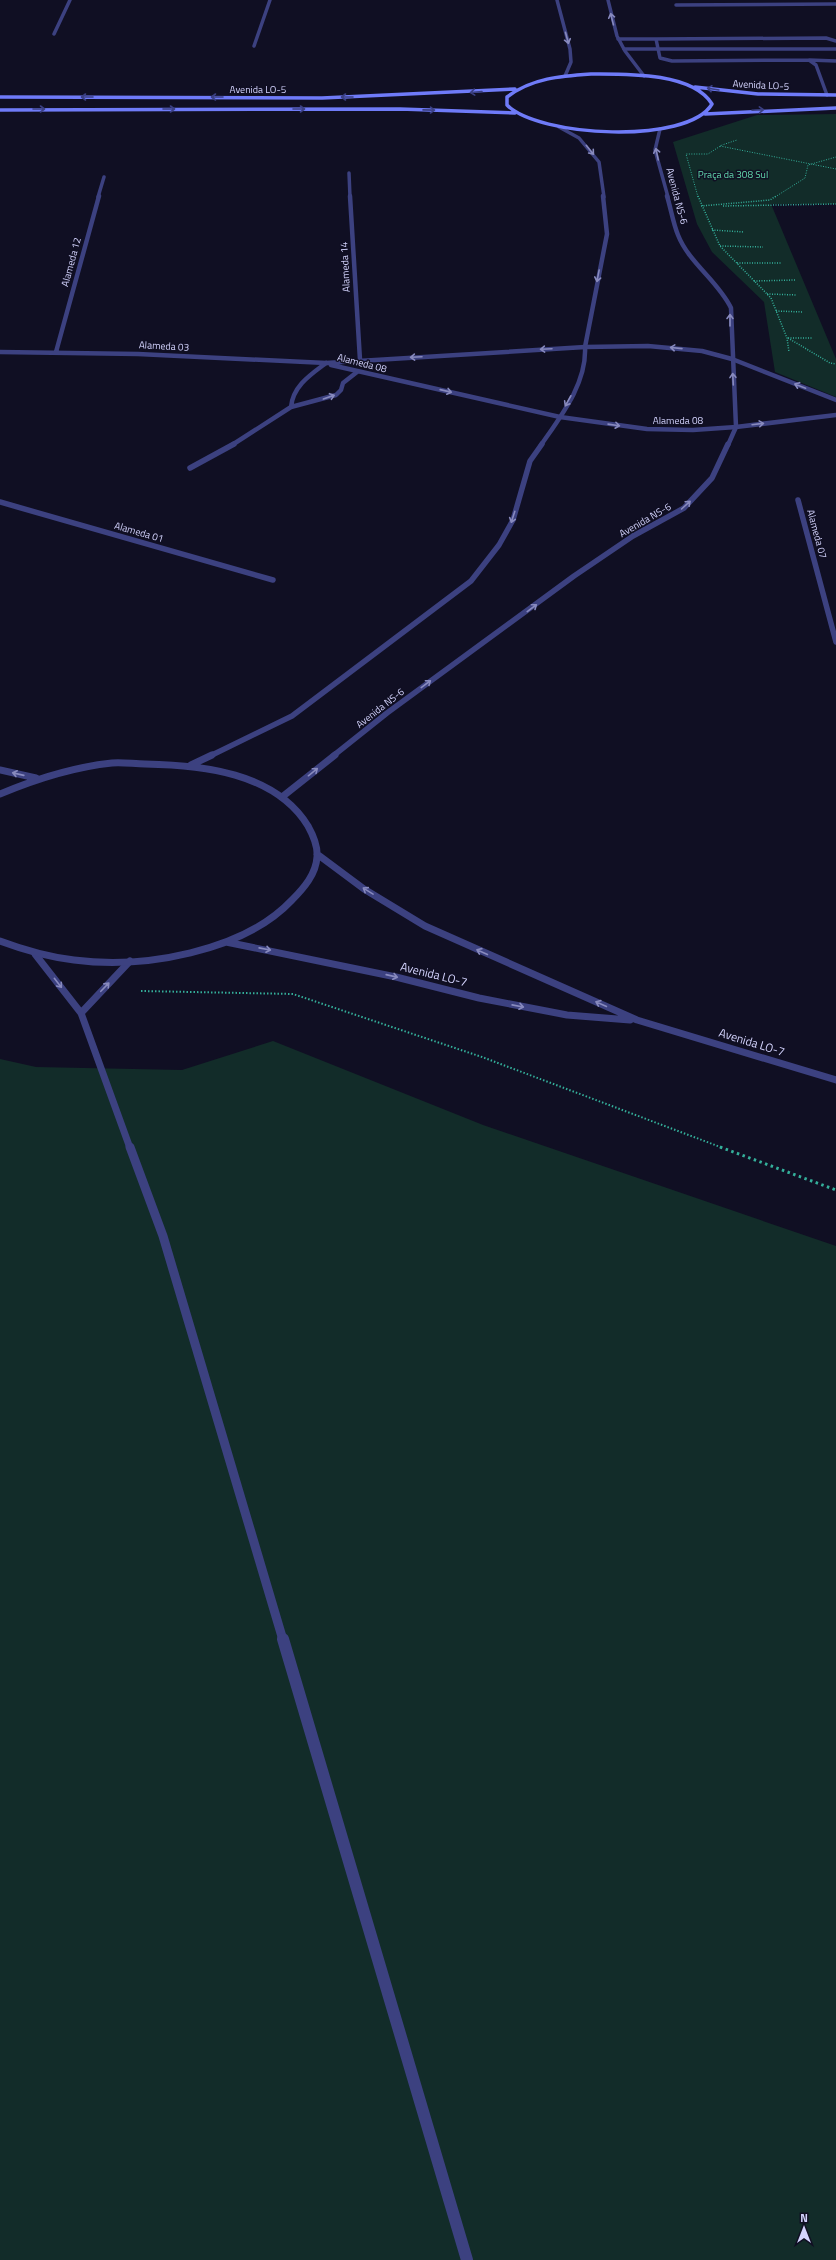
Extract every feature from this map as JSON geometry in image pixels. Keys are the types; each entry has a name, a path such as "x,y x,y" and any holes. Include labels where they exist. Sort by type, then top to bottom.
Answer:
{"main road":[{"name":"Avenida LO-5","path":"0,97 382,97 445,95 515,89 536,81 565,76 618,74 644,76 686,85 751,94 836,95"},
{"path":"515,89 507,97 506,105 515,113 533,121 559,127 592,131 627,131 660,129 695,120 705,114 712,104 705,94 686,85"},
{"name":"Avenida LO-5","path":"705,114 836,108"},
{"name":"Avenida LO-5","path":"0,110 400,110 515,113"}],"street":[{"path":"54,34 70,0"},
{"path":"254,46 270,0"},
{"path":"557,0 572,62 565,76"},
{"path":"608,0 618,39 644,76"},
{"path":"676,5 836,4"},
{"path":"618,39 826,38 836,41"},
{"path":"656,40 660,58 672,61 836,61"},
{"path":"624,49 836,49"},
{"path":"809,60 816,65 827,95"},
{"path":"190,765 292,716 472,581 499,545 513,520 530,461 560,417 577,386 586,362 585,347 607,234 599,162 579,138 559,127"},
{"name":"Avenida NS-6","path":"282,797 387,713 574,576 633,536 684,508 712,478 736,427 731,308 726,298 696,262 678,236 655,150 660,129"},
{"name":"Alameda 14","path":"349,173 360,360"},
{"name":"Alameda 12","path":"56,352 104,176"},
{"name":"Alameda 08","path":"326,364 360,360 585,347 676,348 732,359 836,400"},
{"name":"Alameda 03","path":"0,352 138,354 326,364"},
{"path":"291,407 291,397 296,390 307,377 326,364"},
{"name":"Alameda 08","path":"326,364 560,417 647,429 693,430 736,427 836,416"},
{"path":"190,468 237,442 291,407 336,395 341,390 343,383 357,372"},
{"name":"Alameda 07","path":"798,500 836,642"},
{"name":"Alameda 01","path":"0,502 273,580"},
{"path":"0,794 36,778 113,763 190,765 241,777 282,797 309,823 317,854 311,878 293,902 265,924 226,942 164,957 130,961 98,962 35,954 0,941"},
{"path":"0,770 36,778"},
{"name":"Avenida LO-7","path":"317,854 364,889 425,926 637,1020 836,1080"},
{"name":"Avenida LO-7","path":"226,942 396,977 479,998 567,1015 637,1020"},
{"path":"35,954 81,1013 163,1236 466,2260"},
{"path":"81,1013 130,961"}],"path":[{"path":"737,140 720,146 708,154 686,154 701,206 720,246 771,298 787,338 830,364 836,364"},
{"path":"720,146 836,169"},
{"path":"808,164 836,157"},
{"path":"701,206 770,200 805,178 808,164"},
{"path":"701,206 836,204"},
{"path":"712,230 744,232"},
{"path":"720,246 763,247"},
{"path":"736,263 782,263"},
{"path":"754,281 795,280"},
{"path":"767,294 797,295"},
{"path":"776,312 803,312"},
{"path":"787,338 813,338"},
{"path":"102,990 293,994 482,1057 836,1190"}],"green space":[{"name":"Praça da 308 Sul","path":"836,114 836,204 771,204 836,359 836,397 775,372 764,302 712,252 697,224 673,142 757,115"},
{"path":"273,1041 483,1125 836,1246 836,2260 0,2260 0,1059 36,1067 182,1070"}]}
